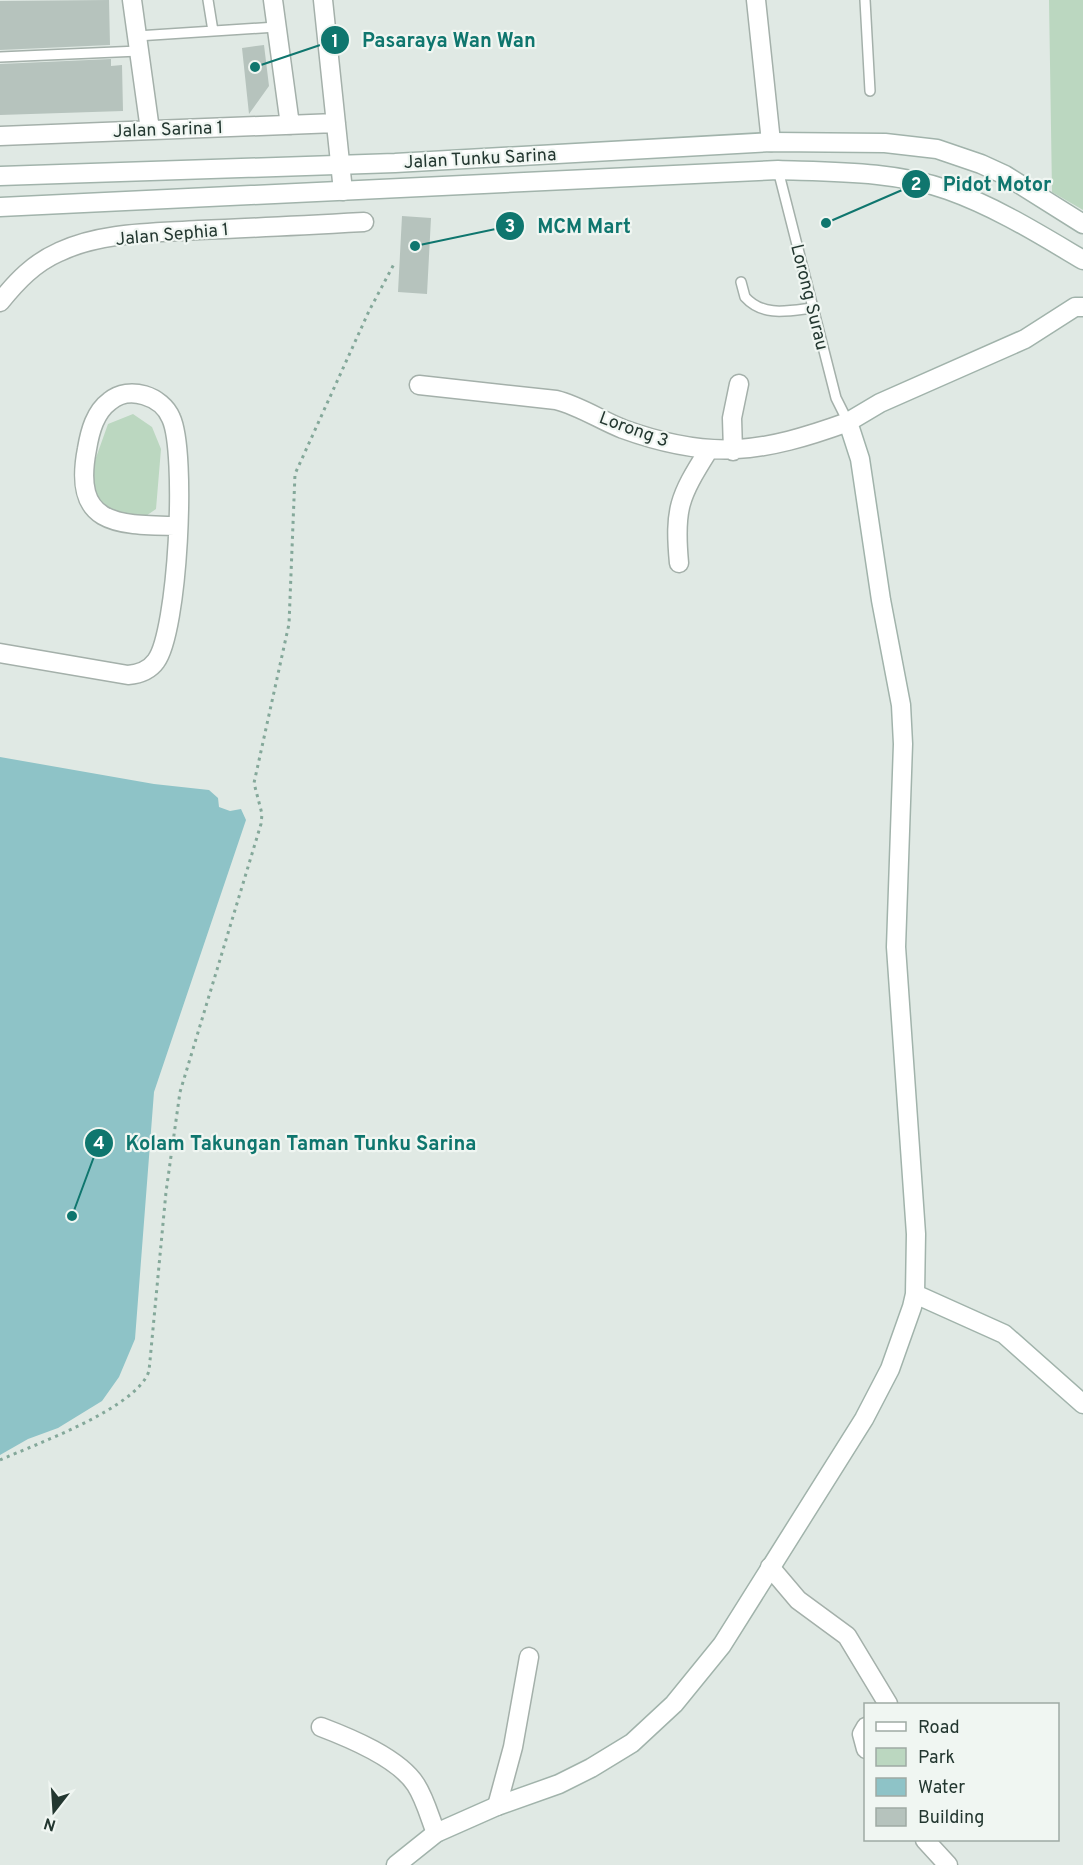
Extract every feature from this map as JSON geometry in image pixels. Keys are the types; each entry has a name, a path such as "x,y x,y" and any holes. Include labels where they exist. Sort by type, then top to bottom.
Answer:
{"street":[{"path":"132,0 150,130"},
{"path":"273,0 290,125"},
{"path":"323,0 343,191"},
{"path":"756,0 771,142"},
{"name":"Jalan Sarina 1","path":"0,136 336,123"},
{"name":"Jalan Tunku Sarina","path":"0,176 340,164 771,142 894,144 958,154 1005,175 1083,224"},
{"name":"Jalan Tunku Sarina","path":"0,207 778,170 847,172 946,189 1007,215 1083,260"},
{"name":"Jalan Sephia 1","path":"0,302 17,281 36,265 58,252 91,242 131,234 364,222"},
{"name":"Lorong 3","path":"419,385 555,400 650,438 708,451 733,451 775,444 848,422 880,403 1025,339 1075,307 1083,307"},
{"path":"733,451 732,418 739,384"},
{"path":"0,653 120,674 136,674 145,671 157,661 165,644 173,592 178,526 177,455 171,416 161,406 137,393 121,394 103,406 90,432 82,471 85,495 104,516 120,524 178,526"},
{"path":"396,1865 436,1833 497,1806 578,1776 632,1743 655,1723 722,1645 881,1389 915,1294 914,1194 896,947 903,744 901,705 881,600 860,459 848,422"},
{"path":"679,563 676,530 680,500 708,451"},
{"path":"915,1294 1004,1334 1083,1404"},
{"path":"770,1567 798,1600 847,1636 887,1703"},
{"path":"497,1806 513,1747 529,1657"},
{"path":"321,1727 363,1743 401,1770 416,1784 436,1833"},
{"path":"927,1841 948,1865"}],"lane":[{"path":"208,0 213,31"},
{"path":"866,0 870,91"},
{"path":"0,57 138,44 213,31 276,27"},
{"name":"Lorong Surau","path":"778,170 836,398 848,422"},
{"path":"741,282 745,297 758,308 782,312 812,308"}],"path":[{"path":"0,1460 68,1430 124,1401 139,1390 149,1371 166,1192 180,1092 261,824 262,814 254,783 289,624 295,474 369,311 394,264"}],"green space":[{"path":"1049,0 1083,0 1083,210 1052,192"},
{"path":"133,414 152,427 161,449 156,509 143,518 95,506 88,480 108,424"}],"water":[{"path":"0,757 154,784 209,790 218,798 219,807 230,811 241,809 246,820 154,1092 135,1339 119,1377 102,1401 58,1428 28,1439 0,1455"}],"building":[{"path":"109,0 110,45 0,50 0,1"},
{"path":"264,45 269,86 249,114 242,48"},
{"path":"111,59 111,66 122,65 123,111 0,115 0,64"},
{"path":"402,216 431,218 427,294 398,292"}],"place":[{"name":"Pasaraya Wan Wan","path":"255,67"},
{"name":"Pidot Motor","path":"826,223"},
{"name":"MCM Mart","path":"415,246"},
{"name":"Kolam Takungan Taman Tunku Sarina","path":"72,1216"}]}
